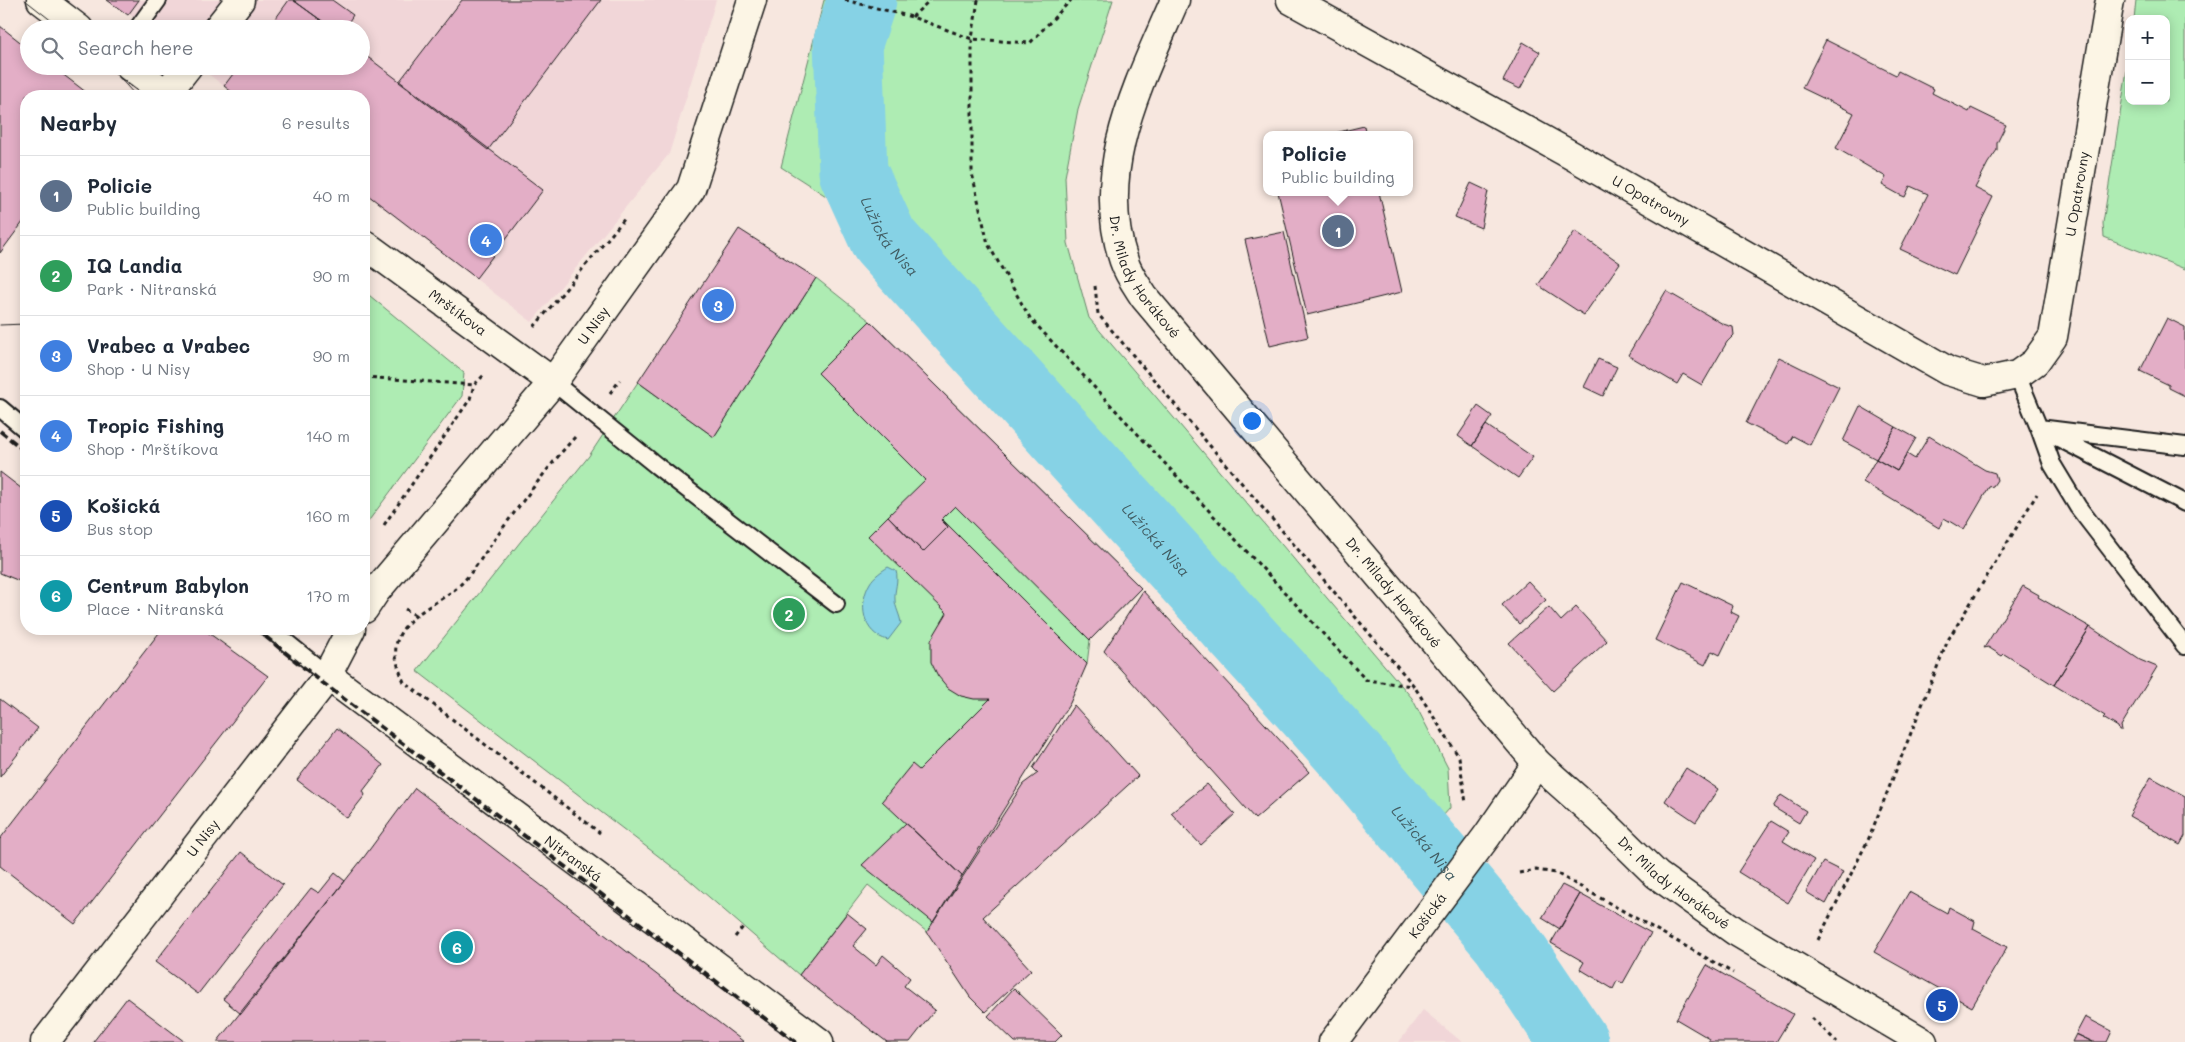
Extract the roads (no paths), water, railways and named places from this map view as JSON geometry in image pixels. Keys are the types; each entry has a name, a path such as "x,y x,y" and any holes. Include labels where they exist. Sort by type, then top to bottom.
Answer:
{"street":[{"path":"41,0 67,20"},
{"path":"224,20 240,0"},
{"name":"U Nisy","path":"370,600 553,382 691,189 752,0"},
{"name":"Dr. Milady Horákové","path":"1174,0 1131,105 1115,163 1113,220 1124,263 1144,298 1537,763 1665,880 1735,931 1923,1042"},
{"name":"U Opatrovny","path":"1291,0 1571,156 1948,371 1984,382 2017,374 2034,362 2053,337 2110,0"},
{"path":"141,75 160,90"},
{"path":"171,90 181,75"},
{"name":"Mrštíkova","path":"370,248 553,382"},
{"name":"U Nisy","path":"45,1042 328,676 348,635"},
{"name":"Nitranská","path":"328,676 819,1042"},
{"name":"Košická","path":"1333,1042 1487,836 1537,763"}],"lane":[{"path":"144,20 158,0"},
{"path":"2017,374 2052,464 2078,507 2185,646"},
{"path":"553,382 657,466 836,604"},
{"path":"0,408 20,425"},
{"path":"2039,428 2185,446"},
{"path":"2039,428 2185,503"},
{"path":"277,635 328,676"}],"water":[{"path":"888,567 896,571 895,603 901,623 888,640 879,637 868,625 865,617 864,600 870,583"}],"waterway":[{"name":"Lužická Nisa","path":"862,0 848,42 853,172 884,240 1348,753 1505,940 1574,1042"}],"tram line":[{"path":"25,0 51,20"},
{"path":"117,75 131,90"},
{"path":"0,325 20,324"}],"railway":[{"path":"0,431 20,447"},
{"path":"263,635 323,683 796,1042"}],"place":[{"name":"Policie","path":"1338,231"},
{"name":"Tropic Fishing","path":"486,240"},
{"name":"Vrabec a Vrabec","path":"718,305"},
{"name":"IQ Landia","path":"789,614"},
{"name":"Centrum Babylon","path":"457,947"},
{"name":"Košická","path":"1942,1005"}]}
